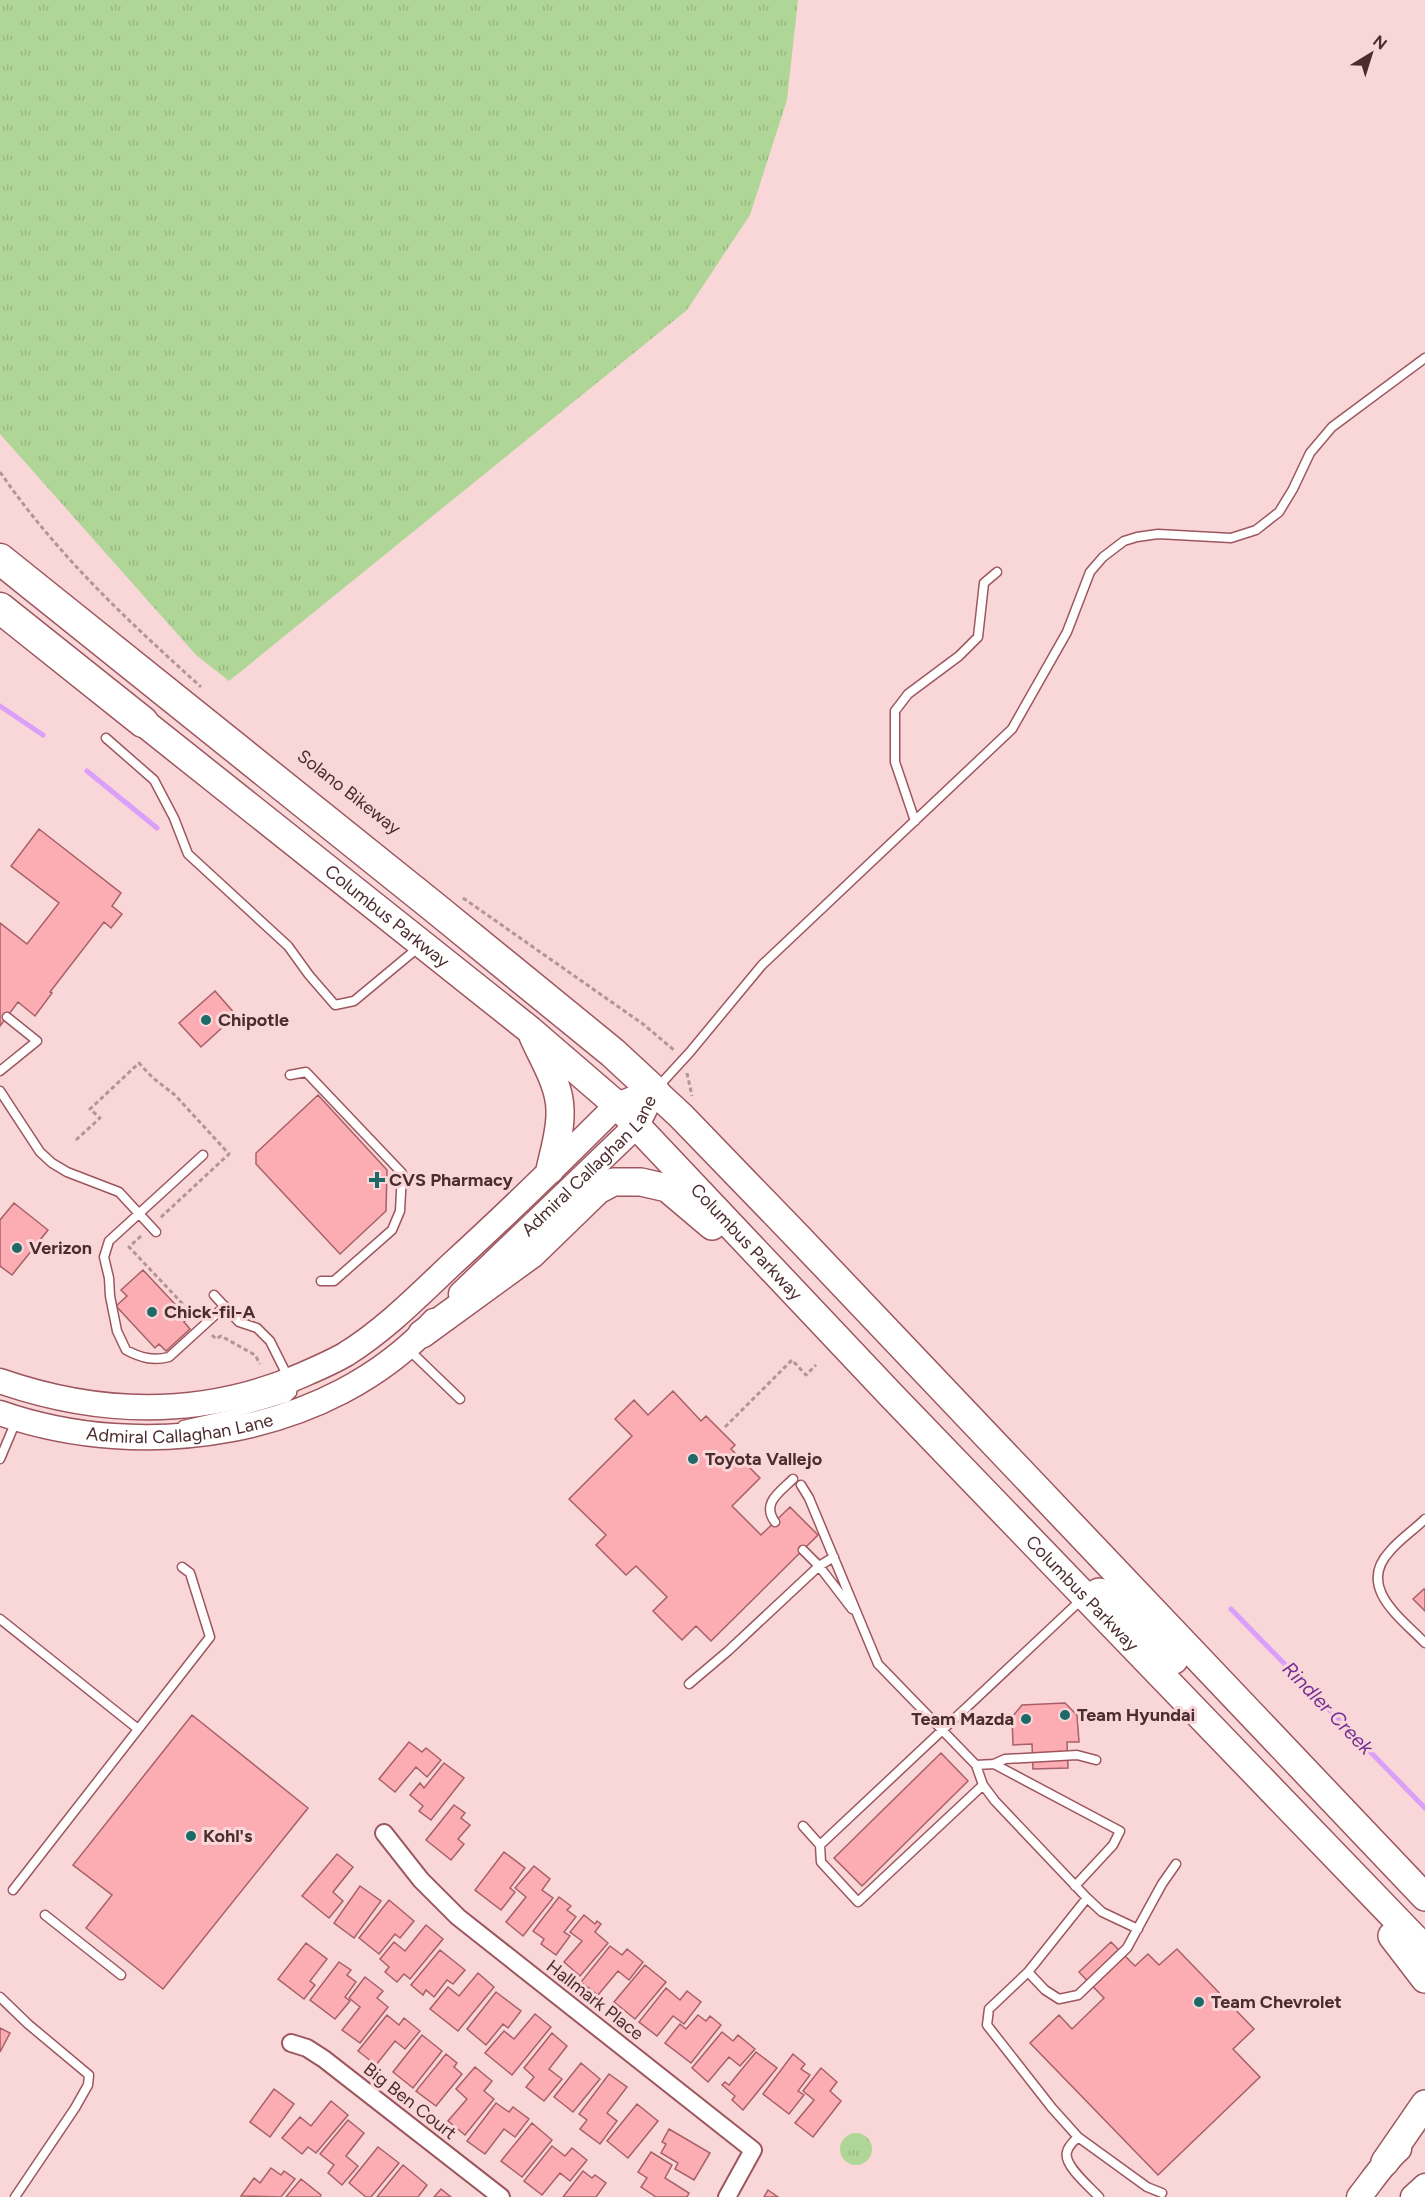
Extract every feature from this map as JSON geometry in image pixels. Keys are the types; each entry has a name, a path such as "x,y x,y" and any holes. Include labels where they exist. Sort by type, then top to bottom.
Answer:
{"highway":[{"path":"0,542 41,592"},
{"name":"Columbus Parkway","path":"0,559 434,907 613,1053 654,1091"},
{"name":"Columbus Parkway","path":"0,608 143,722"},
{"path":"0,622 114,698"}],"main road":[{"name":"Columbus Parkway","path":"143,722 530,1030 637,1125 840,1341 1425,1949"},
{"path":"530,1030 556,1089 560,1108 550,1170"},
{"name":"Admiral Callaghan Lane","path":"0,1381 78,1403 137,1408 219,1401 272,1387 323,1367 368,1339 420,1295 617,1106 654,1091"},
{"name":"Admiral Callaghan Lane","path":"9,1416 73,1432 104,1436 166,1437 225,1430 282,1416 352,1385 415,1341 637,1125 654,1091"},
{"name":"Columbus Parkway","path":"654,1091 798,1237 1425,1897"},
{"path":"415,1341 532,1254 598,1190 613,1182 633,1181 668,1189 840,1341"},
{"path":"1086,1596 1094,1592 1109,1595 1229,1715 1290,1756"},
{"path":"1319,1839 1425,1979"},
{"path":"1359,2197 1382,2169 1425,2104"},
{"path":"1385,2162 1425,2125"},
{"path":"1413,2197 1425,2186"}],"street":[{"name":"Hallmark Place","path":"384,1833 421,1880 458,1917 753,2150 727,2197"},
{"name":"Big Ben Court","path":"291,2043 308,2048 324,2059 501,2197"}],"lane":[{"path":"654,1091 684,1059 762,965 1012,729 1067,632 1090,572 1103,557 1124,541 1137,537 1158,534 1231,538 1256,530 1279,512 1310,453 1332,427 1425,358"},
{"path":"915,821 895,762 895,711 909,694 959,656 978,638 984,583 997,572"},
{"path":"106,738 154,780 174,818 188,854 288,946 335,1005 354,1001 422,944"},
{"path":"0,1071 37,1041 7,1017"},
{"path":"290,1075 306,1072 402,1173 400,1211 392,1230 334,1281 321,1281"},
{"path":"0,1091 40,1152 52,1163 67,1172 119,1192 156,1232"},
{"path":"203,1155 109,1241 104,1257 117,1331 126,1350 146,1359 169,1357 225,1306"},
{"path":"166,1437 187,1423 232,1414 287,1398 292,1393 293,1387 270,1341 257,1328 239,1322 214,1295"},
{"path":"415,1341 460,1399"},
{"path":"0,1459 9,1416"},
{"path":"775,1522 769,1515 770,1502 793,1479"},
{"path":"801,1485 809,1498 878,1665 976,1765 983,1785 995,1801 1076,1886 1102,1912 1138,1929"},
{"path":"1423,1525 1389,1551 1378,1567 1378,1582 1382,1598 1425,1643"},
{"path":"802,1550 819,1566 860,1619"},
{"path":"689,1684 819,1566 834,1557"},
{"path":"13,1890 210,1637 190,1573 182,1567"},
{"path":"820,1845 1086,1596"},
{"path":"0,1619 138,1729"},
{"path":"976,1765 994,1764 1005,1759 1077,1755 1096,1760"},
{"path":"994,1764 1120,1831 1113,1845 1076,1886"},
{"path":"803,1826 820,1845 821,1862 858,1902 983,1785"},
{"path":"1028,1972 1045,1990 1059,1998 1078,1995 1127,1948 1162,1884 1176,1864"},
{"path":"1088,1898 1028,1972 989,2009 987,2025 1052,2108 1078,2137 1147,2187 1162,2193"},
{"path":"45,1915 121,1975"},
{"path":"0,1997 28,2024 89,2075 88,2085 75,2108 15,2197"},
{"path":"1078,2137 1066,2153 1067,2162 1099,2197"}],"path":[{"path":"0,472 25,508 77,570 208,694"},
{"path":"462,897 643,1024 684,1059 694,1104"},
{"path":"725,1427 792,1360 806,1375 816,1365"}],"green space":[{"path":"0,0 798,0 787,100 750,215 687,310 229,681 196,655 0,434"},
{"path":"856,2133 867,2138 872,2149 867,2160 856,2165 845,2160 840,2149 845,2138"}],"building":[{"path":"39,829 121,893 112,906 122,914 111,928 104,922 50,992 52,993 35,1016 18,1002 0,1026 0,923 27,944 59,903 11,866"},
{"path":"215,991 236,1015 201,1047 179,1023"},
{"name":"CVS Pharmacy","path":"318,1095 387,1170 386,1211 340,1254 256,1164 256,1153"},
{"name":"Verizon","path":"14,1203 48,1230 12,1275 0,1266 0,1220"},
{"name":"Chick-fil-A","path":"143,1270 188,1318 184,1322 190,1329 166,1351 159,1344 155,1348 116,1306 127,1296 121,1290"},
{"path":"673,1391 701,1421 706,1416 735,1445 731,1449 760,1478 732,1506 761,1535 790,1507 818,1535 711,1641 696,1626 682,1640 653,1611 667,1597 636,1566 626,1575 596,1545 606,1535 569,1499 632,1436 615,1419 634,1400 648,1415"},
{"path":"1424,1589 1425,1591 1425,1611 1413,1599"},
{"path":"1065,1703 1077,1715 1079,1742 1067,1742 1068,1768 1033,1769 1032,1744 1013,1745 1012,1717 1022,1705"},
{"name":"Kohl's","path":"192,1715 308,1808 163,1989 86,1928 112,1895 73,1865"},
{"path":"409,1742 422,1752 426,1748 441,1760 427,1777 416,1767 395,1792 379,1779"},
{"path":"941,1753 968,1781 862,1886 834,1858"},
{"path":"444,1763 464,1778 431,1820 419,1811 423,1806 410,1795 420,1783 424,1788"},
{"path":"454,1805 465,1813 461,1818 470,1825 458,1839 464,1844 451,1860 426,1840"},
{"path":"504,1852 525,1868 510,1888 515,1892 501,1910 475,1890"},
{"path":"337,1854 353,1867 333,1892 343,1901 329,1918 302,1896"},
{"path":"534,1866 550,1879 542,1890 553,1898 523,1936 506,1922 526,1897 515,1888"},
{"path":"360,1886 381,1901 354,1938 334,1923"},
{"path":"559,1897 571,1906 567,1910 576,1917 564,1932 570,1936 556,1955 541,1944 544,1939 533,1931"},
{"path":"389,1900 414,1921 400,1938 395,1934 379,1954 359,1938"},
{"path":"584,1915 595,1924 597,1921 601,1924 595,1932 608,1943 580,1976 564,1962 582,1941 570,1932"},
{"path":"426,1925 443,1939 410,1979 404,1974 397,1982 385,1972 389,1967 380,1959 394,1942 405,1951"},
{"path":"1111,1942 1135,1966 1148,1954 1159,1965 1177,1949 1254,2029 1233,2049 1260,2077 1158,2175 1030,2043 1059,2015 1072,2029 1104,1998 1079,1972"},
{"path":"306,1943 327,1959 310,1981 315,1985 304,1999 278,1979"},
{"path":"610,1946 622,1955 627,1949 643,1962 629,1980 618,1971 598,1995 581,1982"},
{"path":"440,1950 465,1970 453,1984 447,1980 434,1997 426,1990 423,1995 411,1985"},
{"path":"339,1962 351,1970 347,1975 356,1982 345,1997 350,2001 335,2019 310,2000"},
{"path":"645,1965 666,1982 635,2019 614,2002"},
{"path":"478,1973 494,1987 458,2031 430,2009 448,1987 459,1996"},
{"path":"365,1977 383,1991 377,1998 388,2007 360,2043 342,2030 360,2007 349,1998"},
{"path":"666,1988 680,2000 687,1991 701,2002 684,2024 673,2016 657,2036 639,2022"},
{"path":"496,1992 521,2011 508,2028 503,2024 486,2045 467,2029"},
{"path":"535,2014 551,2027 512,2075 485,2053 504,2031 514,2039"},
{"path":"387,2015 399,2025 404,2018 420,2031 405,2049 395,2041 376,2065 358,2051"},
{"path":"698,2015 706,2021 710,2016 721,2025 691,2063 665,2043 680,2024 686,2029"},
{"path":"0,2028 10,2033 0,2052"},
{"path":"722,2032 733,2041 738,2035 755,2049 740,2066 729,2057 708,2082 692,2068"},
{"path":"552,2033 567,2046 549,2069 562,2079 544,2101 526,2087 534,2077 524,2068"},
{"path":"422,2035 442,2051 413,2088 393,2072"},
{"path":"756,2052 777,2068 743,2110 732,2100 735,2096 722,2085 725,2082 729,2085"},
{"path":"446,2054 457,2063 454,2067 462,2074 436,2106 416,2091"},
{"path":"793,2054 805,2064 801,2069 810,2075 798,2091 804,2095 789,2114 763,2094"},
{"path":"581,2063 600,2079 573,2112 554,2097"},
{"path":"475,2067 492,2081 484,2091 494,2099 465,2135 448,2121 467,2099 456,2089"},
{"path":"821,2068 837,2082 830,2091 841,2101 813,2137 795,2123 814,2100 803,2091"},
{"path":"609,2074 627,2087 607,2113 617,2121 600,2144 580,2129 587,2120 579,2114"},
{"path":"274,2089 294,2104 270,2137 250,2122"},
{"path":"331,2101 348,2115 316,2153 308,2147 302,2154 282,2138 300,2117 311,2126"},
{"path":"496,2103 509,2112 513,2107 529,2119 515,2137 504,2129 485,2154 467,2141"},
{"path":"637,2104 658,2121 628,2158 607,2141"},
{"path":"348,2120 364,2133 346,2156 358,2166 342,2185 328,2173 334,2165 320,2154"},
{"path":"532,2123 552,2140 522,2177 501,2161"},
{"path":"669,2129 710,2153 694,2180 675,2169 678,2163 661,2153 666,2144 662,2142"},
{"path":"552,2146 565,2156 572,2148 587,2160 570,2181 560,2173 542,2195 524,2181"},
{"path":"378,2147 399,2163 371,2197 366,2197 349,2183"},
{"path":"651,2152 672,2165 665,2178 689,2193 687,2197 656,2197 641,2187 647,2178 638,2172"},
{"path":"403,2165 427,2185 418,2197 377,2197"},
{"path":"271,2168 281,2175 284,2171 295,2179 281,2197 241,2196 254,2178 260,2183"},
{"path":"583,2171 592,2178 595,2175 606,2183 596,2197 563,2197"},
{"path":"301,2179 321,2195 320,2197 286,2197"},
{"path":"441,2189 451,2197 434,2197"},
{"path":"768,2190 778,2197 764,2197"}],"waterway":[{"name":"Rindler Creek","path":"0,706 43,735"},
{"name":"Rindler Creek","path":"87,771 157,828"},
{"name":"Rindler Creek","path":"1231,1609 1425,1808"}],"place":[{"name":"Chipotle","path":"206,1020"},
{"name":"CVS Pharmacy","path":"377,1180"},
{"name":"Verizon","path":"17,1248"},
{"name":"Chick-fil-A","path":"152,1312"},
{"name":"Toyota Vallejo","path":"693,1459"},
{"name":"Team Hyundai","path":"1065,1715"},
{"name":"Team Mazda","path":"1026,1719"},
{"name":"Kohl's","path":"191,1836"},
{"name":"Team Chevrolet","path":"1199,2002"}]}
